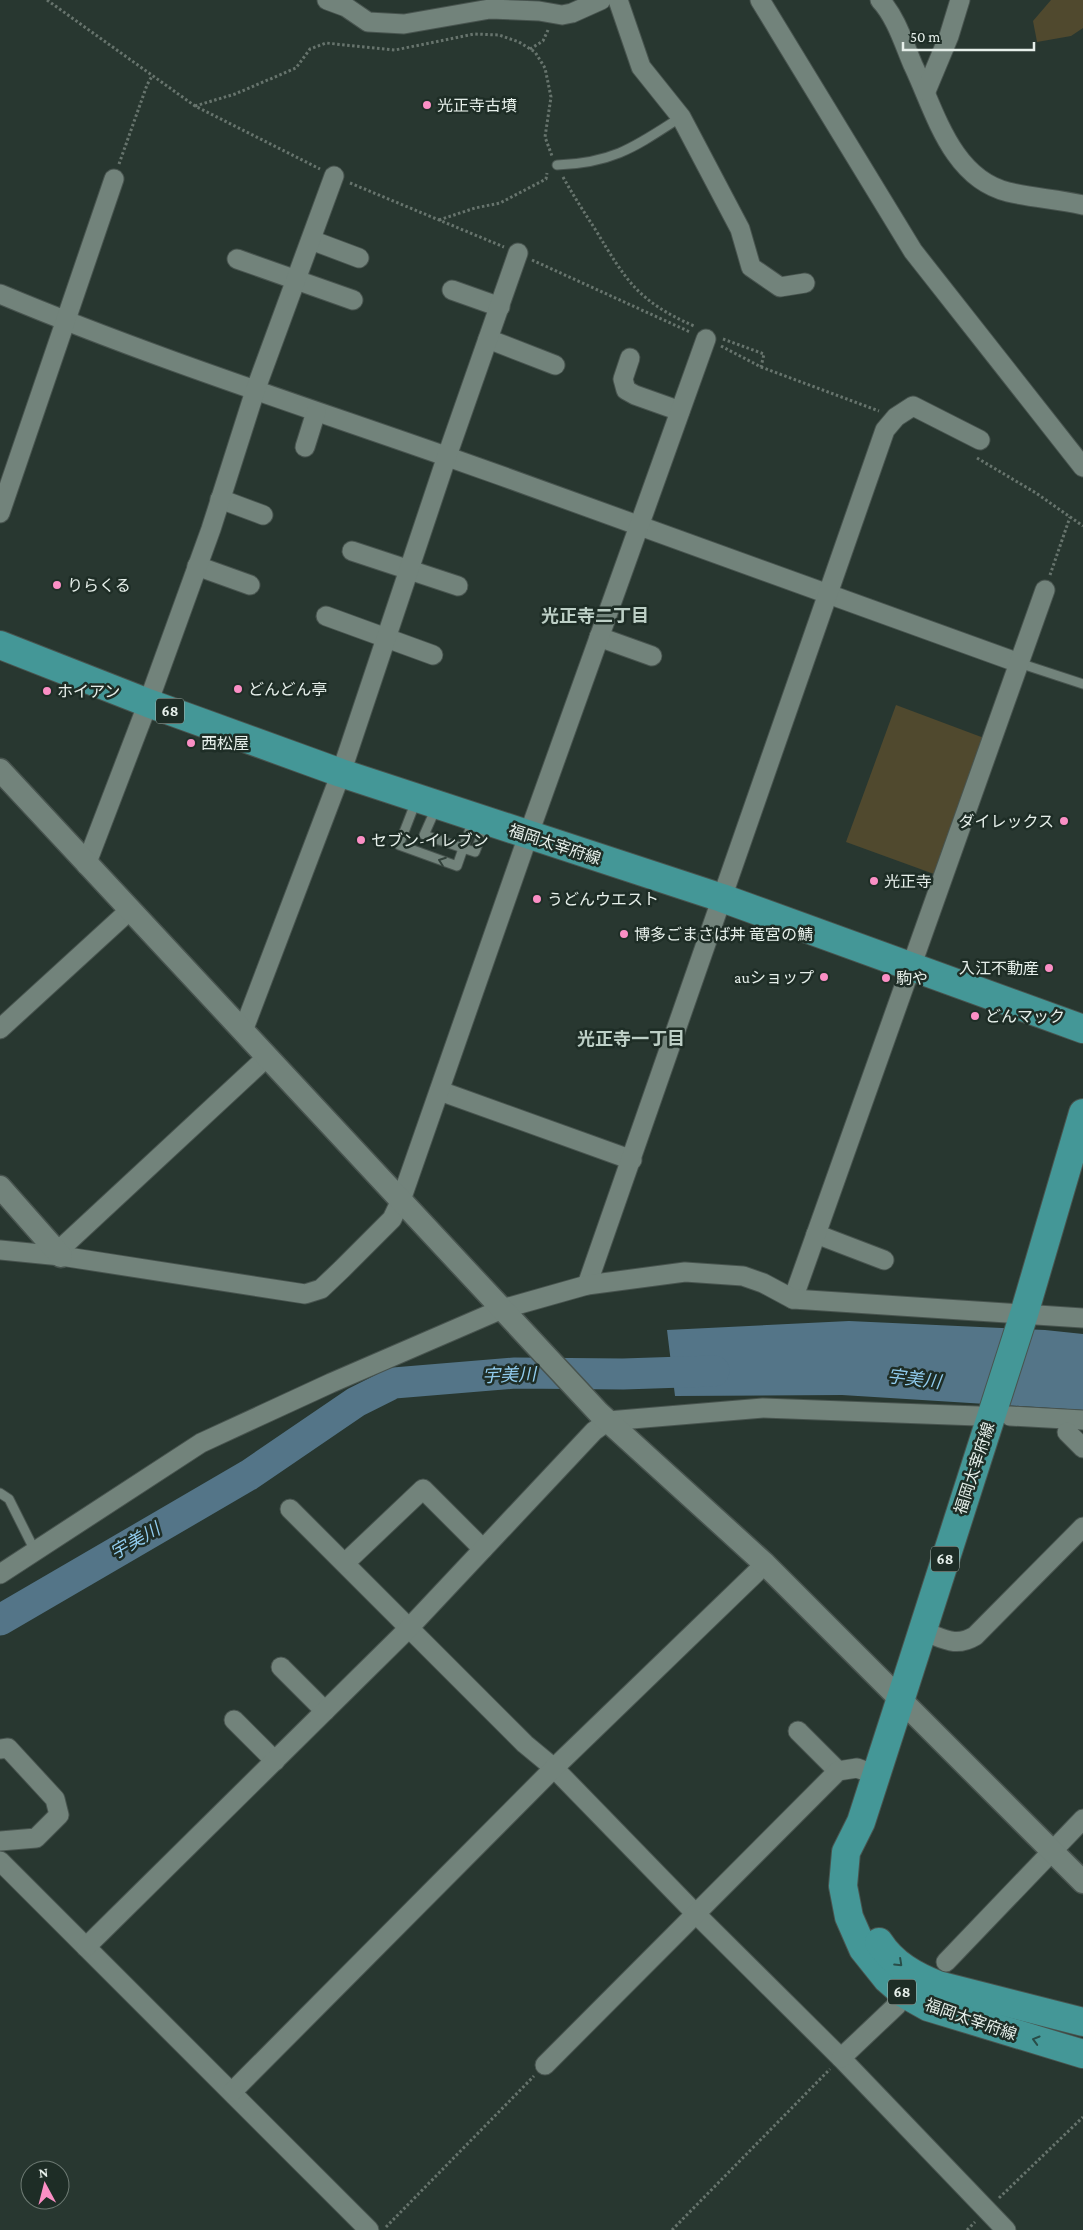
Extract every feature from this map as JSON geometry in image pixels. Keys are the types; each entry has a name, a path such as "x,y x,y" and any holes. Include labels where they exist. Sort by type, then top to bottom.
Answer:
{"main road":[{"name":"福岡太宰府線","path":"0,645 148,703 341,773 528,836 722,898 1083,1029"},
{"name":"福岡太宰府線","path":"1083,1113 993,1416 861,1822 846,1852 843,1886 849,1917 863,1949 887,1979 903,1992 928,2007 1083,2054"},
{"name":"福岡太宰府線","path":"861,1822 857,1884 880,1944 901,1966 917,1977 938,1985 1083,2022"}],"street":[{"path":"327,0 346,7 368,22 404,24 480,5 534,5 562,15 578,5 601,0"},
{"path":"618,0 641,67 681,117 740,229 752,267 780,287 805,283"},
{"path":"760,0 913,251 1083,467"},
{"path":"880,0 895,25 955,155 977,178 1006,191 1056,198 1083,205"},
{"path":"926,91 949,36 960,0"},
{"path":"86,865 148,703 220,499 255,391 334,176"},
{"path":"0,513 114,179"},
{"path":"310,240 359,258"},
{"path":"243,1031 341,773 447,456 518,253"},
{"path":"237,259 353,300"},
{"path":"452,290 500,307"},
{"path":"0,294 65,322 255,391 447,456 1019,663"},
{"path":"0,1250 59,1254 304,1294 321,1289 392,1219 402,1200 528,836 707,334"},
{"path":"488,339 555,365"},
{"path":"630,358 623,379 626,390 680,411"},
{"path":"587,1285 885,430 896,417 913,406 974,446"},
{"path":"305,448 316,412"},
{"path":"220,499 263,515"},
{"path":"352,551 458,586"},
{"path":"197,566 250,585"},
{"path":"793,1299 913,966 1045,590"},
{"path":"326,616 433,655"},
{"path":"599,637 652,656"},
{"path":"0,770 86,865 402,1200 603,1417 765,1564 1083,1882"},
{"path":"0,1029 130,910"},
{"path":"59,1254 267,1057"},
{"path":"440,1091 632,1160"},
{"path":"0,1187 59,1254"},
{"path":"816,1234 884,1260"},
{"path":"0,1574 202,1443 331,1383 502,1309 587,1285 685,1272 743,1276 793,1299 1083,1318"},
{"path":"603,1417 763,1408 1083,1420"},
{"path":"86,1947 409,1628 594,1431 603,1417"},
{"path":"1067,1432 1083,1448"},
{"path":"345,1564 424,1489 483,1549"},
{"path":"290,1509 525,1744 554,1768 697,1915 841,2058 1006,2230"},
{"path":"922,1631 956,1643 966,1642 976,1636 1083,1526"},
{"path":"232,2092 554,1768 765,1564"},
{"path":"281,1667 325,1711"},
{"path":"234,1720 275,1761"},
{"path":"798,1731 838,1771"},
{"path":"0,1749 8,1748 55,1799 59,1815 36,1838 0,1842"},
{"path":"545,2065 697,1915 838,1771 857,1768 876,1775"},
{"path":"946,1962 1083,1819"},
{"path":"0,1861 369,2230"},
{"path":"841,2058 897,2005"}],"lane":[{"path":"554,164 580,164 606,159 628,150 681,117"},
{"path":"1019,663 1083,684"},
{"path":"427,802 424,836 463,848"},
{"path":"427,802 399,845 456,866 463,848 480,820"},
{"path":"0,1493 9,1499 35,1551"}],"path":[{"path":"47,0 195,106 334,176 707,334 764,354 761,367"},
{"path":"530,49 543,41 554,13"},
{"path":"195,106 235,94 296,68 310,49 326,43 395,50 474,34 499,35 519,42 535,52 545,68 550,85 550,113 545,137 554,164 621,273 640,294 660,310 707,334 761,367 896,417"},
{"path":"114,179 147,85 152,76"},
{"path":"551,156 554,164"},
{"path":"438,220 475,208 500,203 546,179 548,171"},
{"path":"974,446 1083,526"},
{"path":"1045,590 1070,517"},
{"path":"672,2230 841,2058"},
{"path":"383,2230 545,2065"},
{"path":"986,2210 1083,2117"}],"shaded area":[{"path":"1051,0 1083,0 1083,28 1071,36 1037,42 1033,21"},
{"path":"896,705 984,738 934,874 846,842"}],"water":[{"path":"849,1321 1045,1330 1083,1334 1083,1410 842,1395 675,1396 667,1330"}],"waterway":[{"name":"宇美川","path":"0,1620 249,1475 356,1402 394,1383 515,1373 623,1374 714,1371"}],"place":[{"name":"光正寺古墳","path":"427,105"},
{"name":"りらくる","path":"57,585"},
{"name":"どんどん亭","path":"238,689"},
{"name":"ホイアン","path":"47,691"},
{"name":"西松屋","path":"191,743"},
{"name":"ダイレックス","path":"1064,821"},
{"name":"セブン-イレブン","path":"361,840"},
{"name":"光正寺","path":"874,881"},
{"name":"うどんウエスト","path":"537,899"},
{"name":"博多ごまさば丼 竜宮の鯖","path":"624,934"},
{"name":"入江不動産","path":"1049,968"},
{"name":"auショップ","path":"824,977"},
{"name":"駒や","path":"886,978"},
{"name":"どんマック","path":"975,1016"}],"district":[{"name":"光正寺二丁目","path":"595,616"},
{"name":"光正寺一丁目","path":"631,1039"}]}
